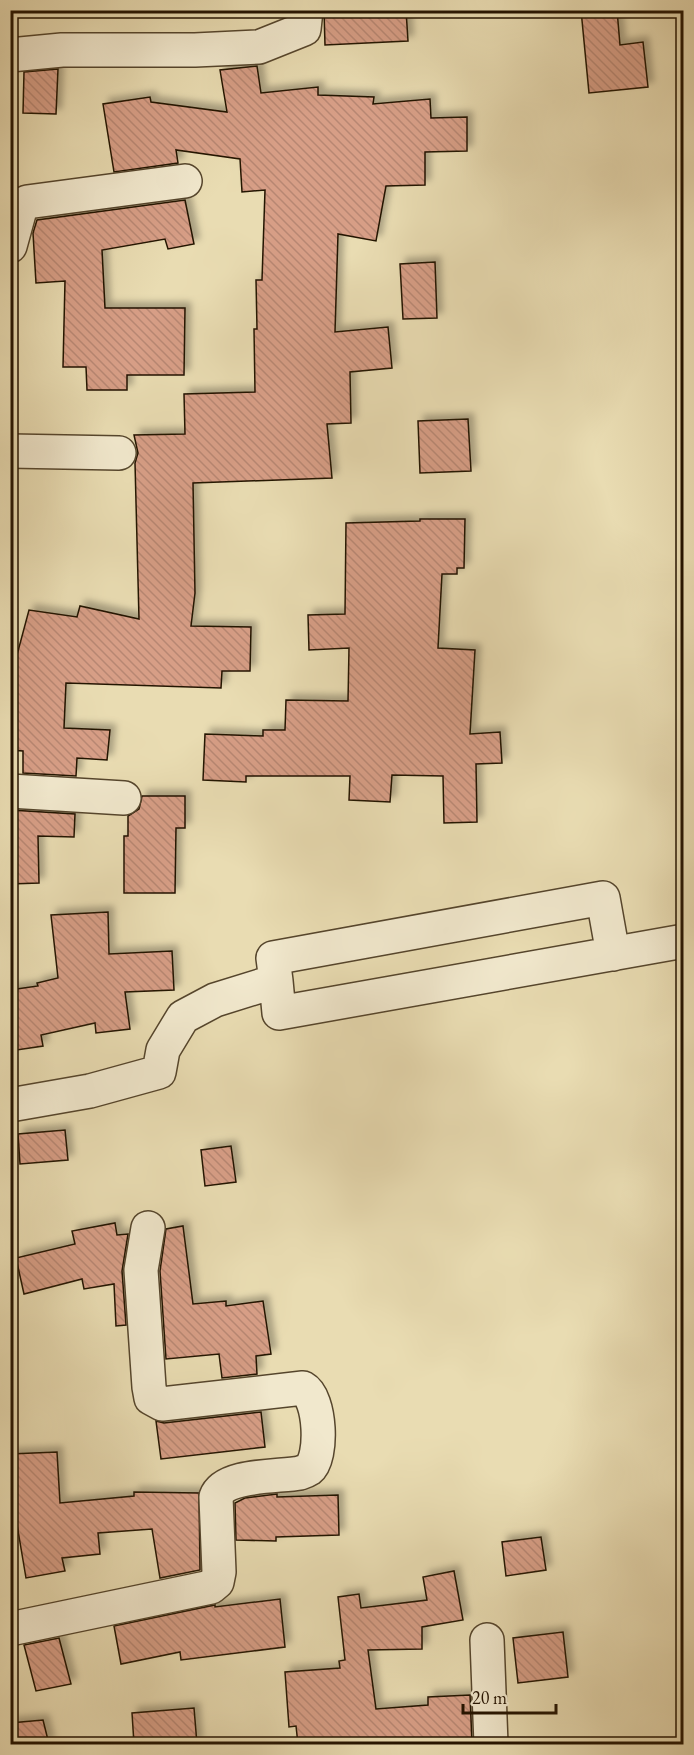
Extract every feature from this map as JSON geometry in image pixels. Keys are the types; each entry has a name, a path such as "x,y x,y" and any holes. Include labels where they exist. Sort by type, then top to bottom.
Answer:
{"street":[{"path":"10,55 62,50 195,50 259,47 304,29 306,10"},
{"path":"10,246 21,206 27,202 185,181"},
{"path":"10,452 119,453"},
{"path":"10,790 124,798"},
{"path":"613,954 603,898 273,958 279,1013 613,954 684,941"},
{"path":"10,1105 90,1091 159,1072 164,1050 183,1017 215,1000 276,981"},
{"path":"10,1629 211,1587 217,1582 219,1572 216,1497 218,1491 232,1481 300,1473 309,1469 313,1463 319,1424 313,1399 303,1388 162,1404 152,1398 148,1387 141,1270 148,1228"},
{"path":"487,1640 491,1744"}],"building":[{"path":"324,10 406,10 408,41 325,45"},
{"path":"581,10 617,10 620,45 643,42 648,87 589,93"},
{"path":"257,66 261,93 318,87 318,95 374,97 373,104 430,99 431,118 467,117 467,151 425,152 425,185 386,186 376,241 338,234 335,332 388,327 392,368 350,372 351,423 327,424 332,478 193,483 195,593 191,626 251,627 250,671 222,671 221,688 66,683 64,728 110,730 107,760 77,758 76,776 23,773 23,751 10,750 10,681 29,610 77,617 80,606 139,619 135,463 138,453 134,435 185,434 184,394 255,392 256,280 262,280 265,190 242,192 240,159 176,150 178,163 114,172 103,104 150,97 151,102 227,112 220,70"},
{"path":"58,69 56,114 23,113 24,72"},
{"path":"185,200 194,244 168,249 165,239 102,250 105,308 185,308 184,375 127,375 127,390 87,390 86,367 63,367 65,281 36,283 33,233 37,220"},
{"path":"435,262 437,318 403,319 400,264"},
{"path":"468,419 471,471 420,473 418,421"},
{"path":"420,519 465,519 464,568 457,568 457,574 442,574 438,648 475,650 470,734 500,732 502,763 476,764 477,822 444,823 443,776 392,775 390,802 349,800 350,776 246,776 246,782 203,780 205,734 263,736 263,730 285,730 286,700 348,701 349,648 309,650 308,615 345,614 346,523 420,521"},
{"path":"142,796 185,796 185,828 176,828 175,893 124,893 124,836 128,836 128,816 139,809"},
{"path":"10,810 75,814 74,837 38,836 39,883 10,884"},
{"path":"108,912 109,954 172,951 174,990 125,992 130,1029 96,1033 95,1023 41,1035 43,1046 10,1051 10,990 38,986 37,983 58,978 51,915"},
{"path":"65,1130 68,1160 20,1164 18,1134"},
{"path":"231,1146 236,1182 205,1186 201,1150"},
{"path":"115,1223 117,1235 128,1234 122,1271 126,1325 116,1326 114,1284 84,1289 82,1279 24,1294 16,1258 75,1244 72,1231"},
{"path":"183,1226 193,1304 226,1301 226,1306 263,1301 271,1354 256,1356 257,1374 222,1378 219,1354 166,1359 160,1271 166,1229"},
{"path":"261,1412 265,1447 161,1459 156,1421 164,1423"},
{"path":"57,1452 60,1503 134,1496 134,1492 199,1493 200,1570 160,1578 152,1529 98,1533 100,1554 62,1558 65,1571 26,1578 10,1483 10,1454"},
{"path":"277,1494 277,1497 338,1495 339,1535 276,1537 276,1541 236,1540 235,1503 245,1498"},
{"path":"541,1537 546,1570 506,1576 502,1542"},
{"path":"454,1571 463,1620 422,1627 422,1649 368,1650 376,1709 428,1705 428,1697 470,1695 472,1744 298,1744 296,1726 289,1727 285,1672 340,1668 339,1661 345,1660 338,1597 359,1594 361,1608 427,1600 423,1577"},
{"path":"280,1599 285,1647 181,1660 180,1652 121,1664 114,1626 215,1605 215,1607"},
{"path":"563,1632 568,1677 518,1683 513,1638"},
{"path":"59,1638 71,1684 36,1691 24,1645"},
{"path":"194,1708 197,1744 134,1744 132,1713"},
{"path":"43,1720 49,1744 10,1744 10,1723"}]}
